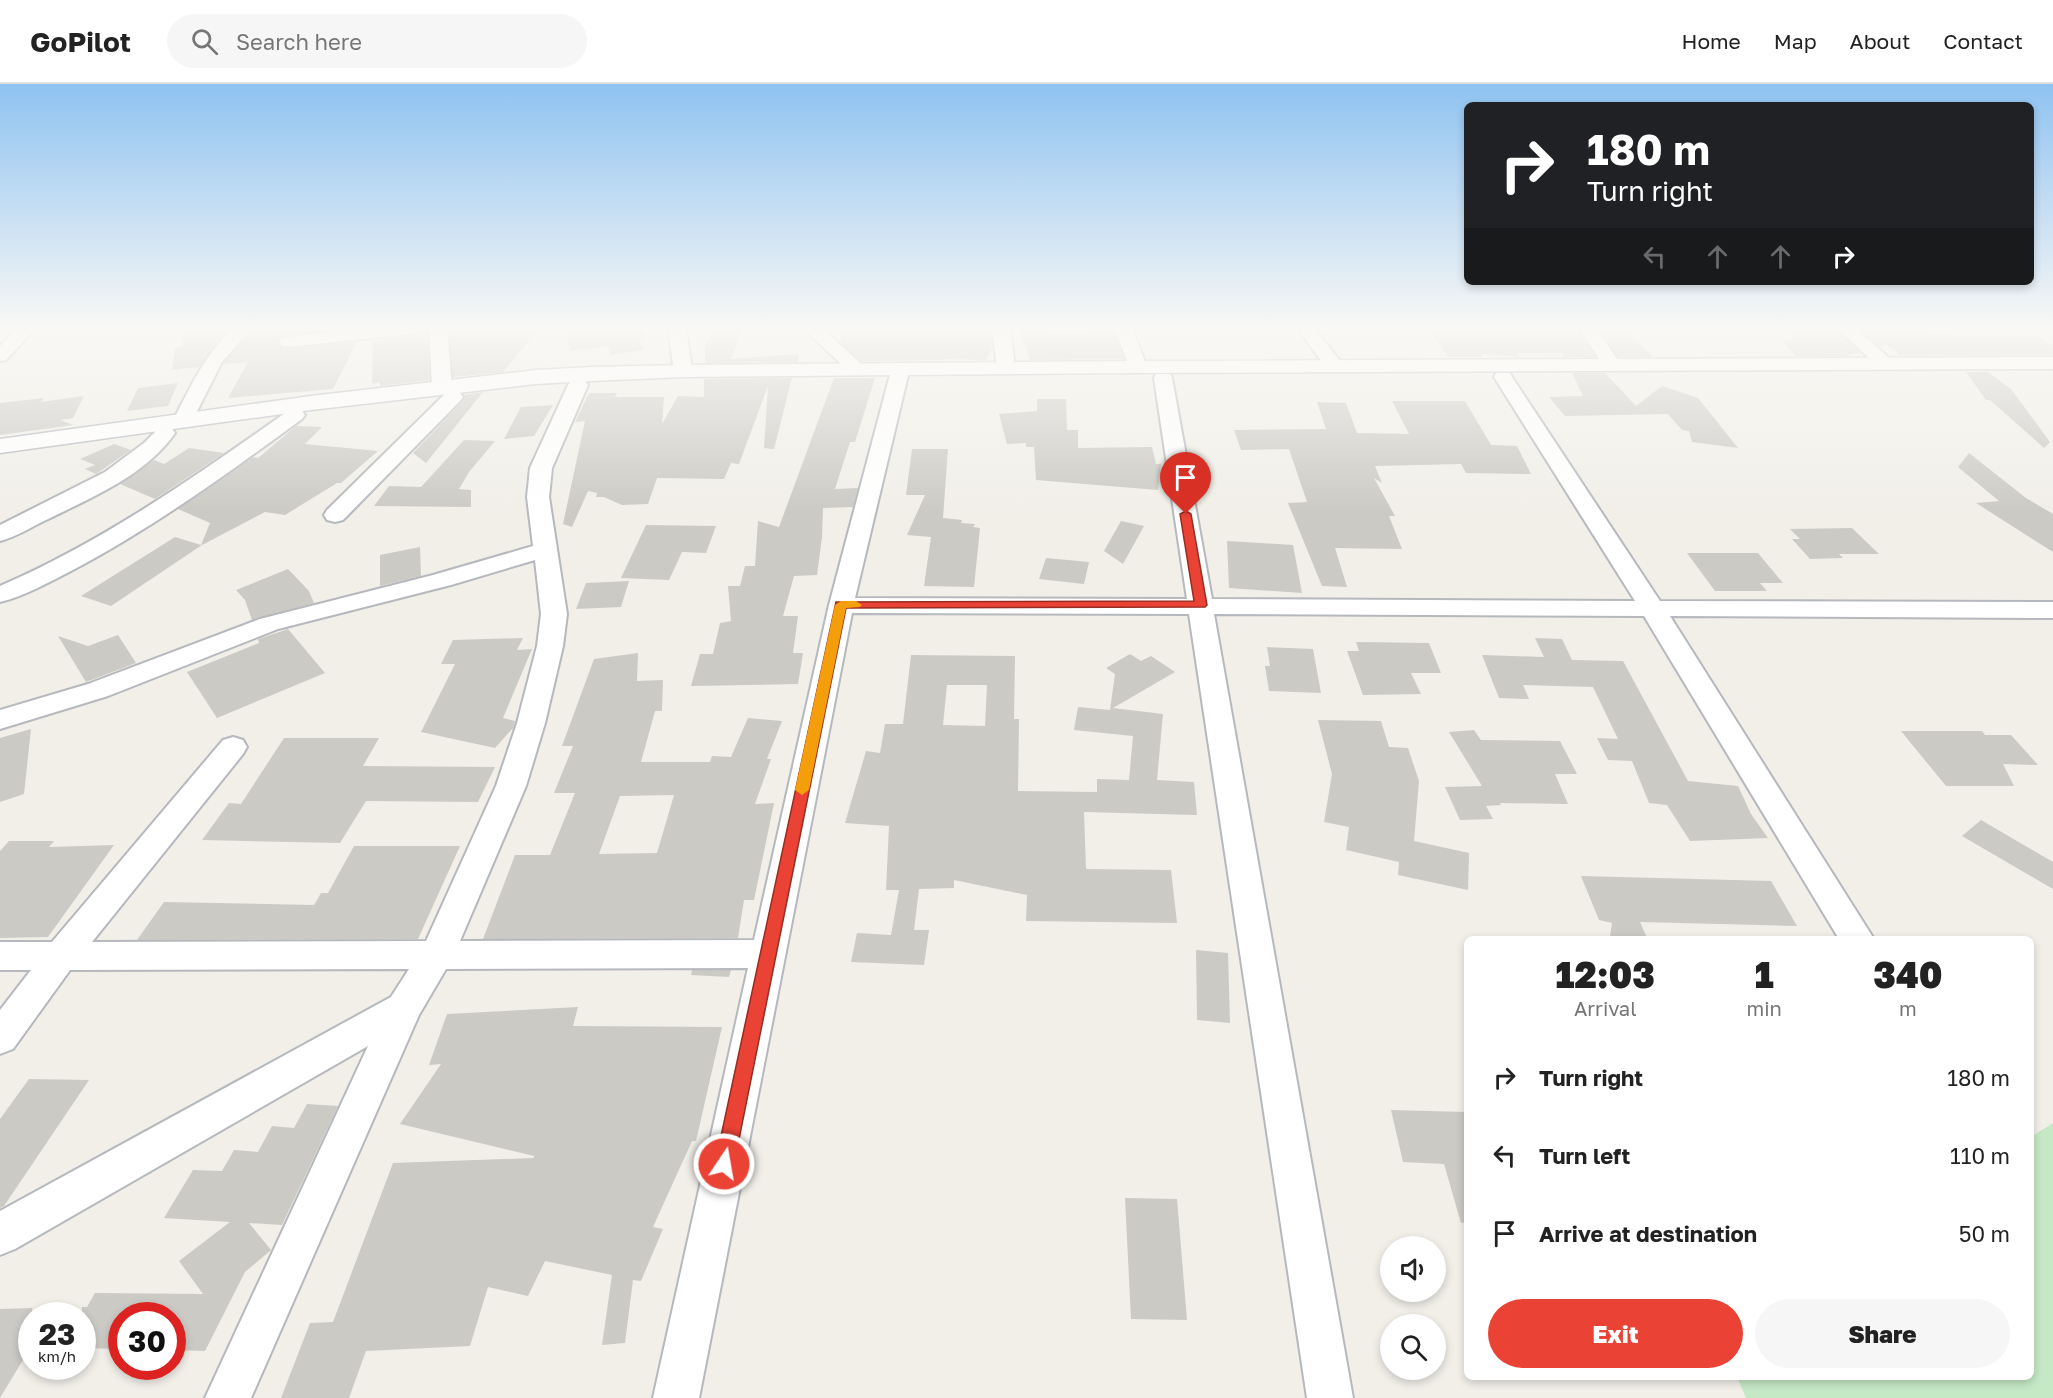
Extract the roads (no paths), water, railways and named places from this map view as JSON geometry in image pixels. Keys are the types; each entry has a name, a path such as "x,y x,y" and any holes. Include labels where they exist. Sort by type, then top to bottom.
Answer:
{"main road":[{"path":"0,446 295,415 463,389"},
{"path":"0,456 174,427 447,392 497,389"}],"street":[{"path":"0,534 65,502 144,456 174,427 197,389"},
{"path":"228,1398 404,1008 438,953 511,786 531,723 550,646 554,615 538,498 541,468 576,389"},
{"path":"676,1398 841,605 896,389"},
{"path":"1155,389 1201,605 1330,1398"},
{"path":"1511,389 1652,608 1855,936"},
{"path":"335,515 447,392"},
{"path":"0,595 66,564 187,492 295,415"},
{"path":"0,720 98,690 269,624 442,580 545,550"},
{"path":"841,605 2053,610"},
{"path":"0,1038 62,956 233,747"},
{"path":"0,956 438,953 768,954"},
{"path":"0,1234 404,1008"}]}
